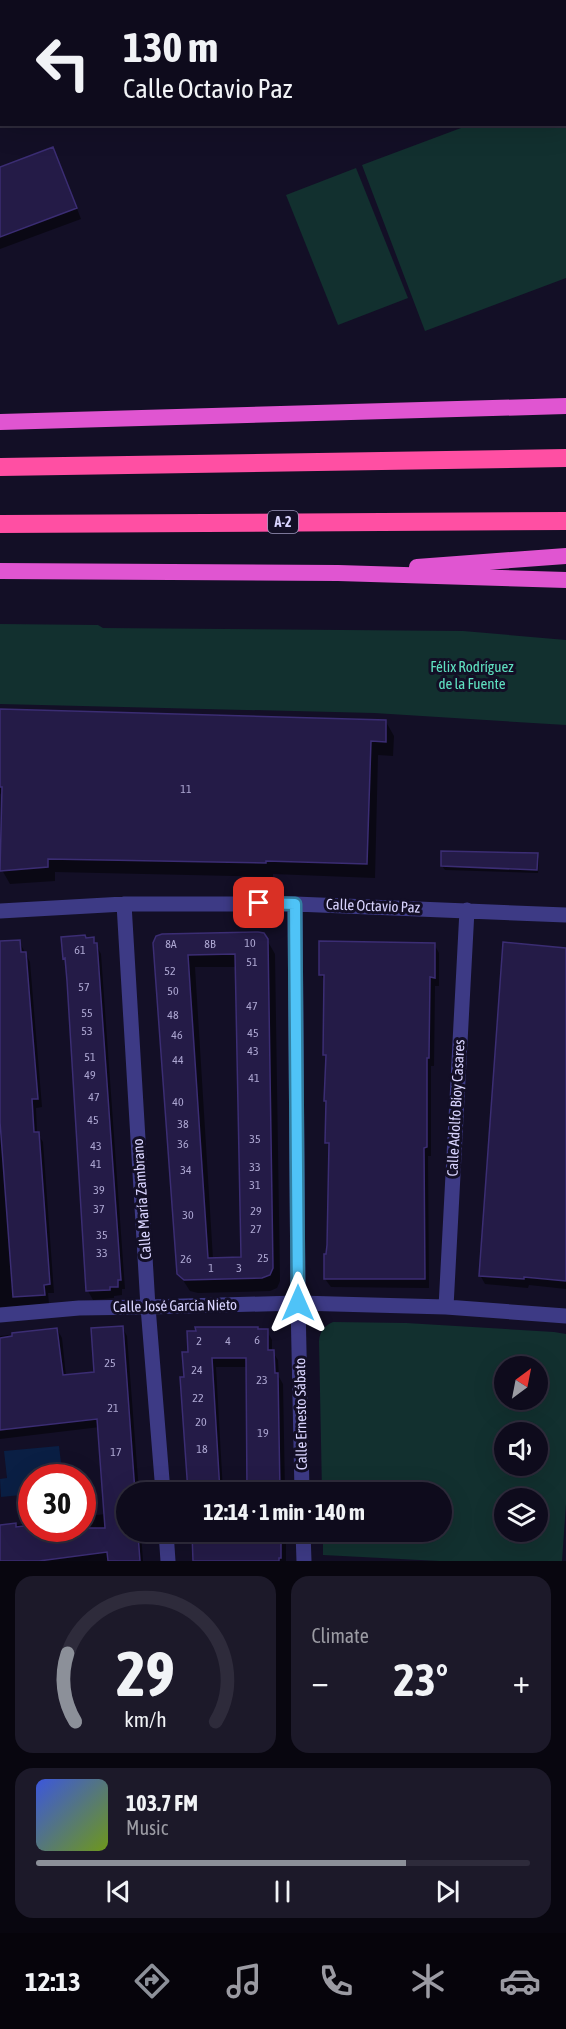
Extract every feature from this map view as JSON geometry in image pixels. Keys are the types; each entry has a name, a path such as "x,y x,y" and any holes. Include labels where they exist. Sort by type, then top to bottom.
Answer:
{"highway":[{"path":"0,422 566,406"},
{"path":"0,467 566,458"},
{"name":"A-2","path":"0,524 566,520"},
{"path":"338,573 566,556"},
{"path":"0,571 338,573 566,580"}],"street":[{"name":"Calle Octavio Paz","path":"0,911 124,904 295,904 566,915"},
{"name":"Calle María Zambrano","path":"124,904 148,1307 162,1482"},
{"name":"Calle Ernesto Sábato","path":"295,904 302,1482"},
{"name":"Calle Adolfo Bioy Casares","path":"446,1307 467,910"},
{"name":"Calle José García Nieto","path":"0,1315 79,1308 298,1303 446,1307 566,1316"},
{"path":"167,1542 168,1561"},
{"path":"303,1542 304,1561"}],"green space":[{"path":"466,126 566,126 566,278 425,331 362,165"},
{"path":"356,168 408,298 338,325 286,195"},
{"name":"Félix Rodríguez de la Fuente","path":"0,624 98,625 103,628 463,631 566,640 566,725 374,713 0,704"},
{"path":"333,1322 406,1323 566,1334 566,1504 562,1561 439,1561 323,1555 323,1542 452,1542 452,1482 322,1482 319,1341 325,1327"}],"water":[{"path":"59,1446 61,1464 18,1464 18,1495 1,1497 0,1479 7,1478 4,1451"}],"building":[{"path":"53,147 77,208 0,237 0,167"},
{"path":"0,709 386,720 386,742 371,741 367,864 48,859 48,867 0,871 2,787 0,787"},
{"path":"441,851 538,853 537,870 441,866"},
{"path":"258,932 264,933 268,939 273,1268 270,1275 262,1278 184,1280 177,1274 153,943 156,936","holes":["235,954 241,1257 208,1258 188,955"]},
{"path":"85,935 86,938 94,937 94,943 97,943 121,1280 118,1280 118,1287 110,1287 110,1290 86,1291 67,981 61,937"},
{"path":"20,940 21,952 26,952 38,1099 32,1099 34,1132 39,1132 50,1284 44,1285 45,1295 13,1297 0,1122 0,941"},
{"path":"319,941 435,943 435,978 430,977 427,1147 424,1148 425,1279 324,1279 329,1143 325,1143 324,975 319,975"},
{"path":"503,942 566,948 566,1281 479,1276"},
{"path":"123,1326 134,1482 116,1482 116,1542 139,1542 140,1561 108,1561 107,1552 39,1561 0,1561 0,1525 16,1523 18,1542 96,1542 96,1528 105,1528 97,1419 0,1430 0,1338 12,1336 12,1333 57,1328 63,1375 94,1372 91,1328"},
{"path":"195,1327 268,1329 268,1350 274,1350 275,1373 278,1373 280,1482 247,1482 246,1358 212,1358 219,1482 187,1482 180,1377 184,1377 182,1352 188,1352 187,1331 196,1331"},
{"path":"192,1542 281,1542 279,1561 193,1561"}],"route":[{"path":"259,903 295,904 298,1303"}]}
